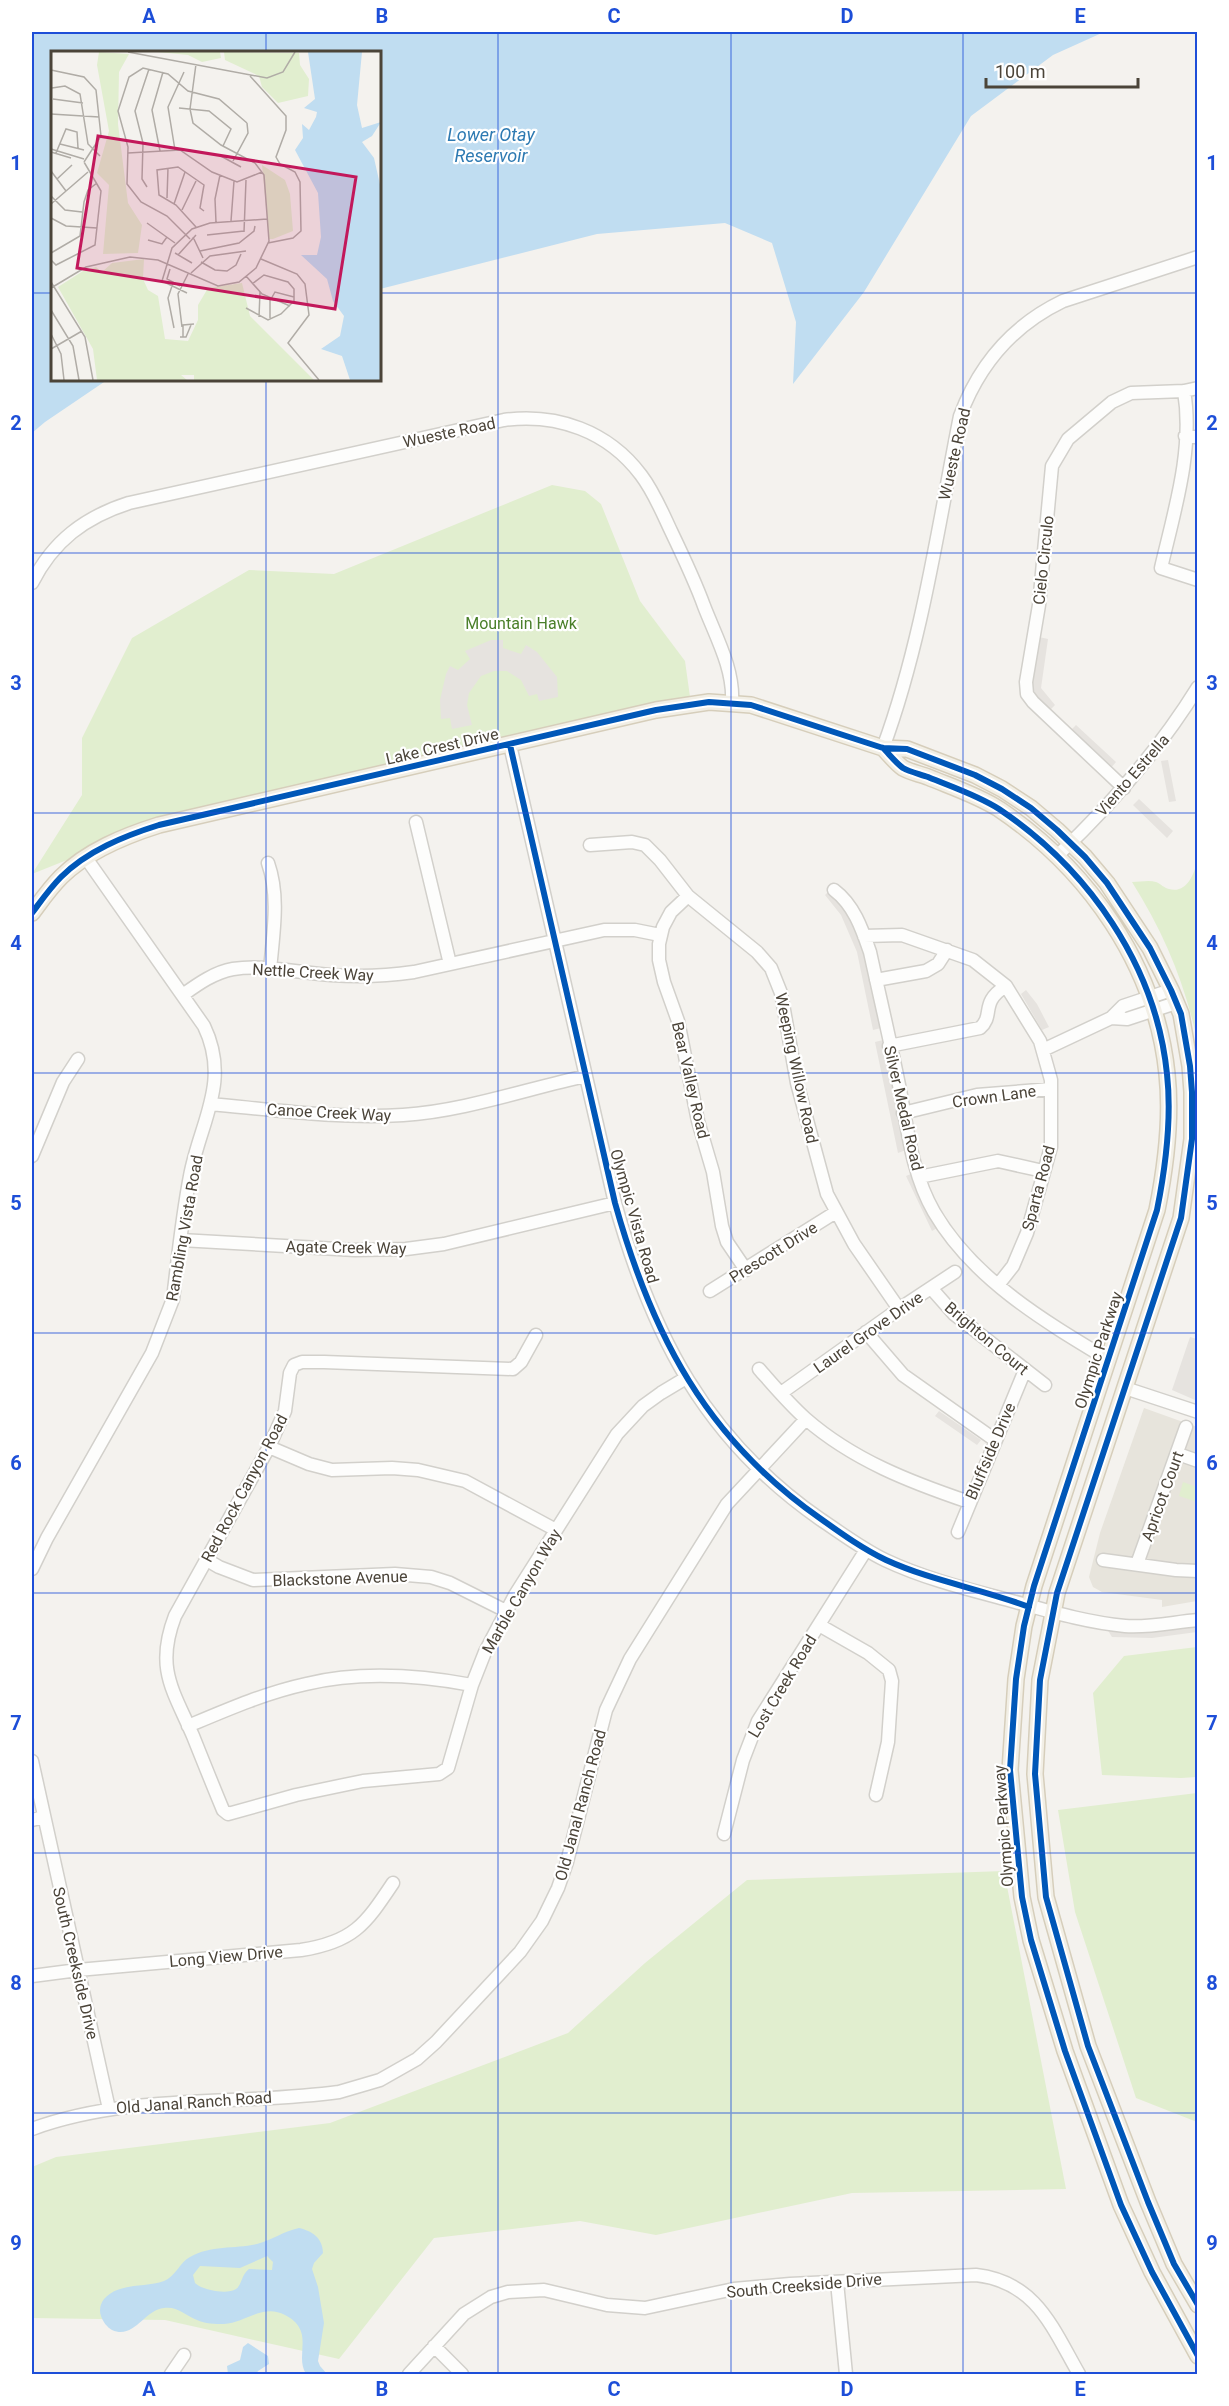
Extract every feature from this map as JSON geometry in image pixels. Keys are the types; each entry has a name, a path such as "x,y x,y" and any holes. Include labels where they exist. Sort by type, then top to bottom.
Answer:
{"main road":[{"name":"Lake Crest Drive","path":"32,914 61,877 86,858 120,839 159,825 656,710 700,703 732,702 751,705 883,748 907,749 975,775 1031,808 1071,843 1107,883 1139,928 1174,996"},
{"name":"Lake Crest Drive","path":"883,748 902,767 969,793 993,806 1020,823 1057,856 1091,893 1121,936 1152,1004"},
{"path":"1174,996 1181,1014 1191,1075 1192,1139 1181,1218 1057,1593 1040,1680 1035,1774 1046,1897 1085,2035 1135,2170 1174,2264 1197,2305"},
{"name":"Olympic Parkway","path":"1152,1004 1167,1072 1168,1125 1165,1174 1157,1210 1035,1582 1016,1679 1010,1770 1022,1897 1031,1940 1065,2051 1121,2205 1152,2272 1197,2356"}],"street":[{"name":"Wueste Road","path":"883,748 917,635 960,416 969,392 981,372 1014,332 1046,309 1062,301 1197,257"},
{"name":"Cielo Circulo","path":"1124,788 1027,694 1026,682 1039,605 1052,466 1068,439 1112,402 1131,393 1184,391 1197,388"},
{"path":"1184,391 1191,436 1161,568 1197,580"},
{"name":"Wueste Road","path":"32,583 46,558 68,534 94,516 129,502 504,420 530,418 557,421 584,429 610,444 632,464 650,488 696,584 726,661 732,686 732,702"},
{"name":"Viento Estrella","path":"1057,856 1124,788 1193,703 1197,687"},
{"name":"Olympic Vista Road","path":"510,745 585,1076 630,1257 643,1292 672,1354 708,1412 758,1469 803,1507 866,1550 886,1560 948,1584 1053,1613 1127,1626 1197,1620"},
{"path":"416,822 450,964"},
{"name":"Weeping Willow Road","path":"590,845 633,842 645,845 688,896 757,952 777,980 782,993 797,1083 827,1194 854,1244 899,1309"},
{"name":"Rambling Vista Road","path":"32,1569 159,1338 173,1299 191,1168 211,1104 216,1071 213,1050 204,1026 86,858"},
{"path":"268,863 274,880 275,900 270,970"},
{"name":"Silver Medal Road","path":"834,890 844,897 864,936 876,980 914,1165 934,1211 952,1237 984,1273 998,1285 1023,1305 1109,1360"},
{"name":"Bear Valley Road","path":"688,896 671,912 660,935 658,952 660,969 678,1021 698,1121 713,1172 722,1226 727,1242 746,1270"},
{"name":"Nettle Creek Way","path":"183,994 210,978 232,969 385,976 450,964 554,940 620,929 660,935"},
{"path":"864,936 902,935 947,950 973,960 1006,986 992,997 984,1024 980,1028 889,1046"},
{"path":"876,980 926,971 938,964 947,950"},
{"name":"Sparta Road","path":"998,1285 1013,1266 1027,1233 1051,1147 1051,1080 1035,1033 1006,986"},
{"path":"1042,1050 1110,1018 1123,1006 1152,1004 1174,996"},
{"path":"32,1156 34,1139 63,1082 78,1059"},
{"name":"Canoe Creek Way","path":"211,1104 326,1114 406,1115 476,1102 585,1076"},
{"name":"Crown Lane","path":"903,1113 977,1095 1051,1089"},
{"path":"919,1177 998,1161 1043,1171"},
{"name":"Agate Creek Way","path":"181,1240 389,1250 444,1244 615,1203"},
{"name":"Prescott Drive","path":"710,1291 836,1212"},
{"name":"Laurel Grove Drive","path":"781,1393 955,1272"},
{"name":"Brighton Court","path":"931,1288 954,1314 1045,1385"},
{"path":"866,1332 903,1375 995,1440"},
{"name":"Red Rock Canyon Road","path":"228,1814 223,1810 172,1693 168,1679 167,1637 175,1616 269,1447 285,1411 290,1373 294,1365 302,1362 513,1369 521,1362 536,1335"},
{"path":"759,1369 806,1419 842,1446 881,1469 918,1485 969,1502"},
{"name":"Bluffside Drive","path":"958,1532 1025,1370"},
{"name":"Marble Canyon Way","path":"228,1814 296,1795 363,1781 439,1774 448,1768 471,1685 506,1611 617,1434 644,1406 686,1378"},
{"path":"1125,1388 1197,1412"},
{"name":"Old Janal Ranch Road","path":"32,2130 54,2121 109,2109 339,2092 392,2074 417,2059 436,2042 520,1952 542,1921 558,1888 569,1856 598,1736 617,1684 630,1659 723,1510 806,1419"},
{"name":"Apricot Court","path":"1137,1564 1186,1427"},
{"path":"269,1447 309,1464 332,1470 392,1468 418,1470 465,1481 486,1490 556,1530"},
{"path":"1178,1454 1197,1461"},
{"name":"Lost Creek Road","path":"724,1834 749,1740 758,1721 866,1550"},
{"name":"Blackstone Avenue","path":"207,1560 253,1580 395,1574 431,1577 450,1583 506,1611"},
{"path":"1103,1560 1197,1570"},
{"path":"819,1626 868,1653 889,1670 892,1681 888,1742 876,1795"},
{"path":"188,1726 251,1701 317,1682 382,1676 428,1677 471,1685"},
{"path":"32,1761 38,1818"},
{"name":"South Creekside Drive","path":"38,1818 78,1970 109,2109"},
{"name":"Long View Drive","path":"32,1976 276,1953 332,1944 347,1937 363,1925 393,1883"},
{"name":"South Creekside Drive","path":"409,2374 469,2310 491,2297 508,2292 544,2290 607,2305 645,2308 734,2289 976,2275 1001,2280 1037,2304 1079,2374"},
{"path":"837,2282 846,2374"},
{"path":"434,2346 462,2374"},
{"path":"171,2374 184,2355"}],"shaded area":[{"path":"1039,637 1048,639 1041,688 1055,705 1049,711 1033,692 1032,675"},
{"path":"491,640 503,640 503,648 521,654 526,645 537,652 557,677 558,697 539,701 537,694 529,696 521,680 507,671 494,671 481,676 469,693 467,705 472,725 452,729 450,718 441,719 440,700 446,674 450,666 458,670 470,659 465,651"},
{"path":"1076,725 1116,762 1110,769 1070,731"},
{"path":"1168,760 1176,801 1169,802 1161,761"},
{"path":"1139,799 1173,831 1167,838 1133,805"},
{"path":"830,890 848,911 865,950 881,1028 873,1030 857,952 841,915 825,895"},
{"path":"1026,990 1037,1004 1049,1027 1042,1030 1021,994"},
{"path":"883,1040 906,1150 898,1153 875,1042"},
{"path":"913,1173 939,1227 932,1231 906,1176"},
{"path":"1190,1337 1197,1339 1198,1399 1195,1400 1172,1390"},
{"path":"1144,1408 1197,1427 1197,1601 1162,1607 1162,1600 1102,1592 1093,1587 1089,1577 1100,1533"},
{"path":"939,1411 981,1440 977,1445 935,1416"},
{"path":"1198,1625 1197,1632 1152,1638 1112,1637 1107,1629"}],"green space":[{"name":"Mountain Hawk","path":"552,485 585,491 601,504 640,601 685,661 691,704 137,832 32,874 82,795 82,738 132,638 249,570 334,574"},
{"path":"1197,862 1197,1039 1186,997 1172,958 1132,882 1153,881 1169,889 1180,889 1191,878"},
{"path":"1183,1482 1197,1487 1197,1502 1179,1496"},
{"path":"1197,1647 1197,1777 1102,1775 1093,1693 1124,1656"},
{"path":"1198,1793 1197,2122 1136,2098 1075,1912 1058,1810"},
{"path":"1004,1871 1066,2189 852,2193 656,2235 580,2221 434,2238 339,2359 165,2320 32,2318 32,2167 56,2157 330,2123 568,2033 645,1963 747,1880"}],"water":[{"name":"Lower Otay Reservoir","path":"32,32 1104,32 1053,55 971,116 864,292 793,384 796,322 772,243 725,223 597,234 381,289 381,51 51,51 51,381 106,381 32,433"},
{"path":"299,2228 312,2233 319,2239 323,2248 323,2253 312,2269 318,2287 324,2323 318,2361 327,2374 306,2374 303,2367 303,2343 300,2328 294,2321 277,2312 262,2312 232,2323 217,2324 203,2322 177,2310 164,2308 157,2310 133,2328 120,2332 110,2329 100,2314 103,2301 110,2294 125,2288 164,2281 186,2259 198,2253 257,2244","holes":["267,2256 273,2262 272,2270 249,2269 238,2287 232,2291 221,2292 198,2286 193,2275 200,2266 240,2268"]},
{"path":"248,2343 268,2356 269,2364 256,2374 228,2374 227,2366 240,2360 243,2347"}],"cycle path":[{"path":"32,913 57,881 82,859 119,839 159,825 656,710 709,702 751,705 883,748 907,749 975,775 1031,808 1085,857 1107,883 1150,948 1181,1014 1190,1066 1192,1139 1181,1218 1057,1593 1040,1680 1035,1774 1046,1897 1088,2046 1174,2264 1198,2305"},
{"path":"510,745 615,1203 647,1297 666,1340 689,1380 715,1419 746,1454 781,1488 845,1536 877,1556 903,1567 1029,1607"},
{"path":"883,748 903,768 964,792 999,809 1061,860 1088,890 1112,923 1132,958 1149,995 1160,1034 1167,1074 1169,1108 1165,1159 1157,1210 1034,1586 1024,1626 1016,1679 1010,1770 1022,1897 1031,1940 1065,2051 1121,2205 1152,2272 1198,2356"}]}
